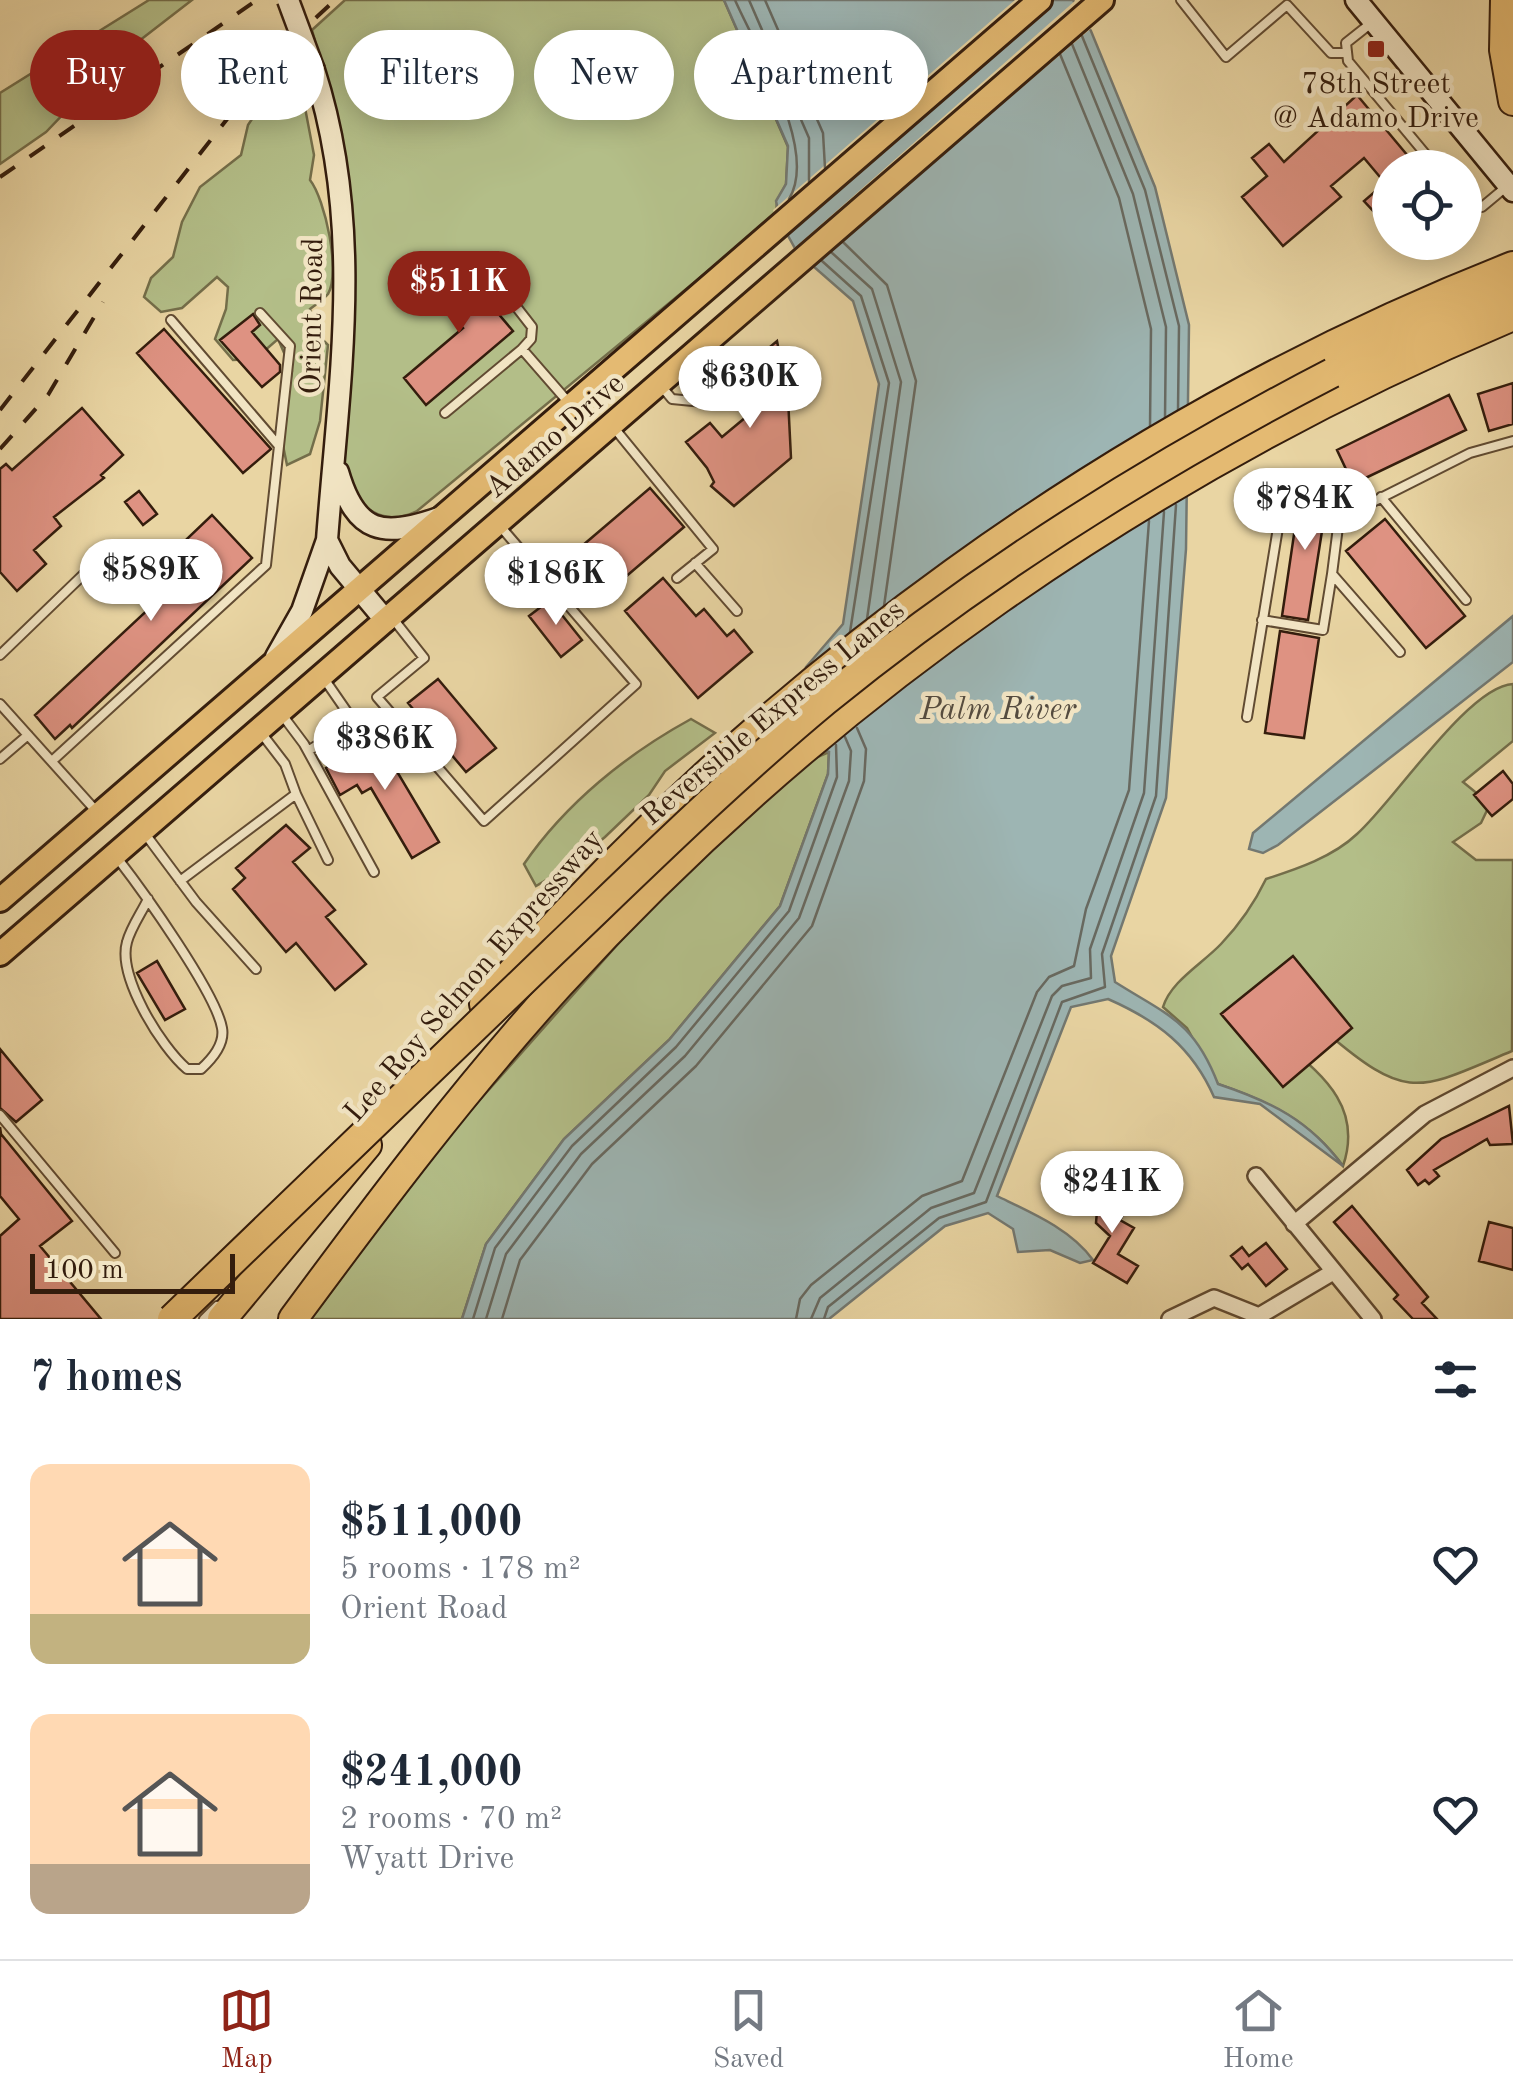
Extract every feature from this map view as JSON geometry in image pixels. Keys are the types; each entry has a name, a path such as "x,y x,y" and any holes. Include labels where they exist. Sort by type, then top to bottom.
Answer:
{"highway":[{"path":"1504,0 1504,50 1513,101"},
{"name":"Lee Roy Selmon Expressway","path":"222,1319 572,904 750,736 981,554 1120,464 1258,386 1380,324 1511,273"},
{"name":"Reversible Express Lanes","path":"172,1319 690,821 794,728 904,639 1027,551 1199,444 1511,273"},
{"path":"294,1319 432,1133 557,987 700,842 794,756 906,666 1029,577 1183,480 1320,404 1513,316"}],"main road":[{"name":"Adamo Drive","path":"0,900 1040,0"},
{"name":"Adamo Drive","path":"0,954 1102,0"},
{"path":"100,815 129,844"}],"street":[{"name":"Orient Road","path":"268,670 302,611 328,540 345,360 346,254 333,128 288,0"},
{"path":"1356,0 1512,187"},
{"path":"334,461 345,498 370,525 399,532 445,515"},
{"path":"328,540 360,590 389,618"},
{"path":"1294,1224 1425,1114 1513,1068"},
{"path":"1256,1176 1373,1319"},
{"path":"1170,1319 1214,1298 1258,1316 1333,1272"}],"lane":[{"path":"1181,0 1226,57 1288,6 1331,53 1347,53"},
{"path":"1374,21 1346,43 1348,61 1422,150"},
{"path":"1482,207 1512,187"},
{"path":"445,413 531,339 532,327 511,300"},
{"path":"52,761 266,566 290,346 260,313"},
{"path":"171,320 279,446"},
{"path":"522,349 572,406"},
{"path":"659,384 672,399 703,402"},
{"path":"612,426 713,548 676,578"},
{"path":"1262,620 1323,630 1340,519 1470,453 1513,441"},
{"path":"1247,718 1285,485 1300,478 1322,478 1338,489 1351,512"},
{"path":"1381,497 1466,600"},
{"path":"389,618 424,658 378,697 484,822 636,684 498,524"},
{"path":"0,655 112,547"},
{"path":"694,564 736,611"},
{"path":"1332,574 1400,652"},
{"path":"308,752 354,722 322,676"},
{"path":"0,704 100,815"},
{"path":"280,712 308,752 374,872"},
{"path":"259,731 285,764 328,860"},
{"path":"0,759 28,735"},
{"path":"180,881 296,794"},
{"path":"129,844 180,881 256,969"},
{"path":"129,844 148,898 224,1032 221,1044 201,1068 187,1068 174,1057 125,966 126,942 148,898"},
{"path":"0,1115 115,1253"},
{"path":"204,1319 260,1273"}],"green space":[{"path":"149,0 192,0 153,30 101,30"},
{"path":"345,0 724,0 737,30 694,30 694,120 776,120 788,147 786,184 777,201 776,215 417,511 404,516 382,516 364,505 341,477 333,108 324,75 324,30 312,30"},
{"path":"30,74 30,120 58,120 0,164 0,93"},
{"path":"251,120 307,120 314,155 310,180 326,219 332,253 332,284 328,294 310,309 317,334 328,345 320,421 310,454 287,465 281,436 292,371 278,339 255,359 233,360 215,339 226,309 228,287 217,277 182,308 161,312 144,297 151,278 173,257 182,222 200,187 241,155"},
{"path":"1513,684 1513,741 1463,782 1490,804 1481,823 1453,842 1476,860 1513,860 1512,1051 1434,1081 1415,1083 1377,1071 1327,1033 1286,1045 1315,1070 1337,1097 1348,1128 1343,1166 1317,1137 1288,1115 1218,1084 1187,1028 1163,1007 1180,981 1234,929 1266,879 1314,861 1347,842 1372,819 1453,724 1495,690"},
{"path":"691,719 715,733 665,771 649,795 605,837 570,866 536,886 524,864 559,821 621,764"},
{"path":"829,752 828,774 780,906 669,1040 564,1139 486,1244 462,1319 311,1319 438,1147 664,892 799,765"}],"water":[{"name":"Palm River","path":"724,0 1073,0 1091,31 1155,187 1189,325 1186,549 1166,798 1111,956 1115,982 1164,1012 1189,1033 1218,1084 1288,1114 1317,1136 1343,1166 1260,1104 1214,1097 1195,1064 1172,1037 1108,999 1071,1007 997,1196 1062,1230 1093,1260 1080,1263 1050,1250 1018,1252 1013,1229 988,1213 945,1226 829,1319 462,1319 486,1244 564,1139 669,1040 780,906 828,774 829,752 797,741 796,704 806,667 843,624 879,384 853,301 797,252 781,223 776,201 786,184 788,146 777,120 928,120 928,30 737,30"},
{"path":"1513,616 1513,662 1278,845 1263,853 1249,849 1253,833"}],"pier":[{"path":"1015,0 1054,0 928,110 928,75"},
{"path":"1076,0 1094,26 809,269 793,255 791,251"},
{"path":"877,120 917,120 783,237 773,210"}],"building":[{"path":"1357,95 1403,150 1372,150 1372,168 1364,158 1331,186 1341,197 1283,246 1242,197 1267,176 1252,158 1269,144 1284,162"},
{"path":"458,266 513,331 426,405 404,378 463,328 430,289"},
{"path":"253,314 260,325 252,332 280,365 280,372 262,387 220,340"},
{"path":"164,329 271,449 243,473 137,353"},
{"path":"777,341 788,398 791,458 734,506 711,486 714,482 707,468 686,442 710,423 722,437 746,417 722,387"},
{"path":"1513,383 1513,424 1489,431 1478,394"},
{"path":"1449,395 1466,430 1353,484 1337,450"},
{"path":"82,408 123,455 101,475 104,478 54,517 61,526 34,550 46,564 17,591 0,572 0,469 6,464 12,470"},
{"path":"1301,487 1328,493 1308,620 1282,616"},
{"path":"650,488 684,527 616,585 582,546"},
{"path":"139,491 157,514 143,525 125,502"},
{"path":"212,515 252,558 72,728 70,725 55,739 35,715 184,576 167,558"},
{"path":"1385,519 1465,616 1426,648 1346,551"},
{"path":"663,578 696,616 704,609 727,636 734,630 752,652 698,698 625,611"},
{"path":"550,600 582,640 561,657 529,616"},
{"path":"1280,631 1319,638 1304,738 1265,733"},
{"path":"438,679 496,748 466,772 408,703"},
{"path":"377,738 439,842 412,858 371,788 362,793 357,785 340,795 326,768"},
{"path":"1503,771 1513,784 1513,799 1492,816 1474,795"},
{"path":"286,825 310,848 293,862 335,910 326,917 366,964 335,990 296,943 286,952 233,889 245,878 236,868"},
{"path":"1293,956 1352,1028 1283,1087 1221,1014"},
{"path":"157,961 185,1009 165,1020 137,973"},
{"path":"0,1049 42,1100 16,1122 0,1108"},
{"path":"1509,1106 1513,1144 1490,1145 1487,1139 1434,1170 1439,1176 1429,1184 1425,1180 1418,1185 1407,1170 1441,1139"},
{"path":"0,1127 1,1134 72,1221 40,1246 101,1319 0,1319 0,1236 19,1219 0,1196"},
{"path":"1090,1188 1126,1210 1120,1220 1134,1228 1118,1254 1138,1266 1127,1283 1093,1263 1110,1236 1096,1223 1097,1211 1084,1199"},
{"path":"1352,1206 1428,1297 1422,1303 1437,1319 1413,1319 1394,1299 1398,1295 1334,1222"},
{"path":"1489,1222 1513,1228 1513,1270 1479,1261"},
{"path":"1266,1243 1287,1269 1266,1286 1248,1264 1242,1269 1231,1256 1242,1247 1249,1256"}],"railway":[{"path":"0,177 257,0"},
{"path":"0,410 238,105 296,36 335,0"},
{"path":"0,449 48,395 103,302"}],"place":[{"name":"78th Street @ Adamo Drive","path":"1376,49"}]}
